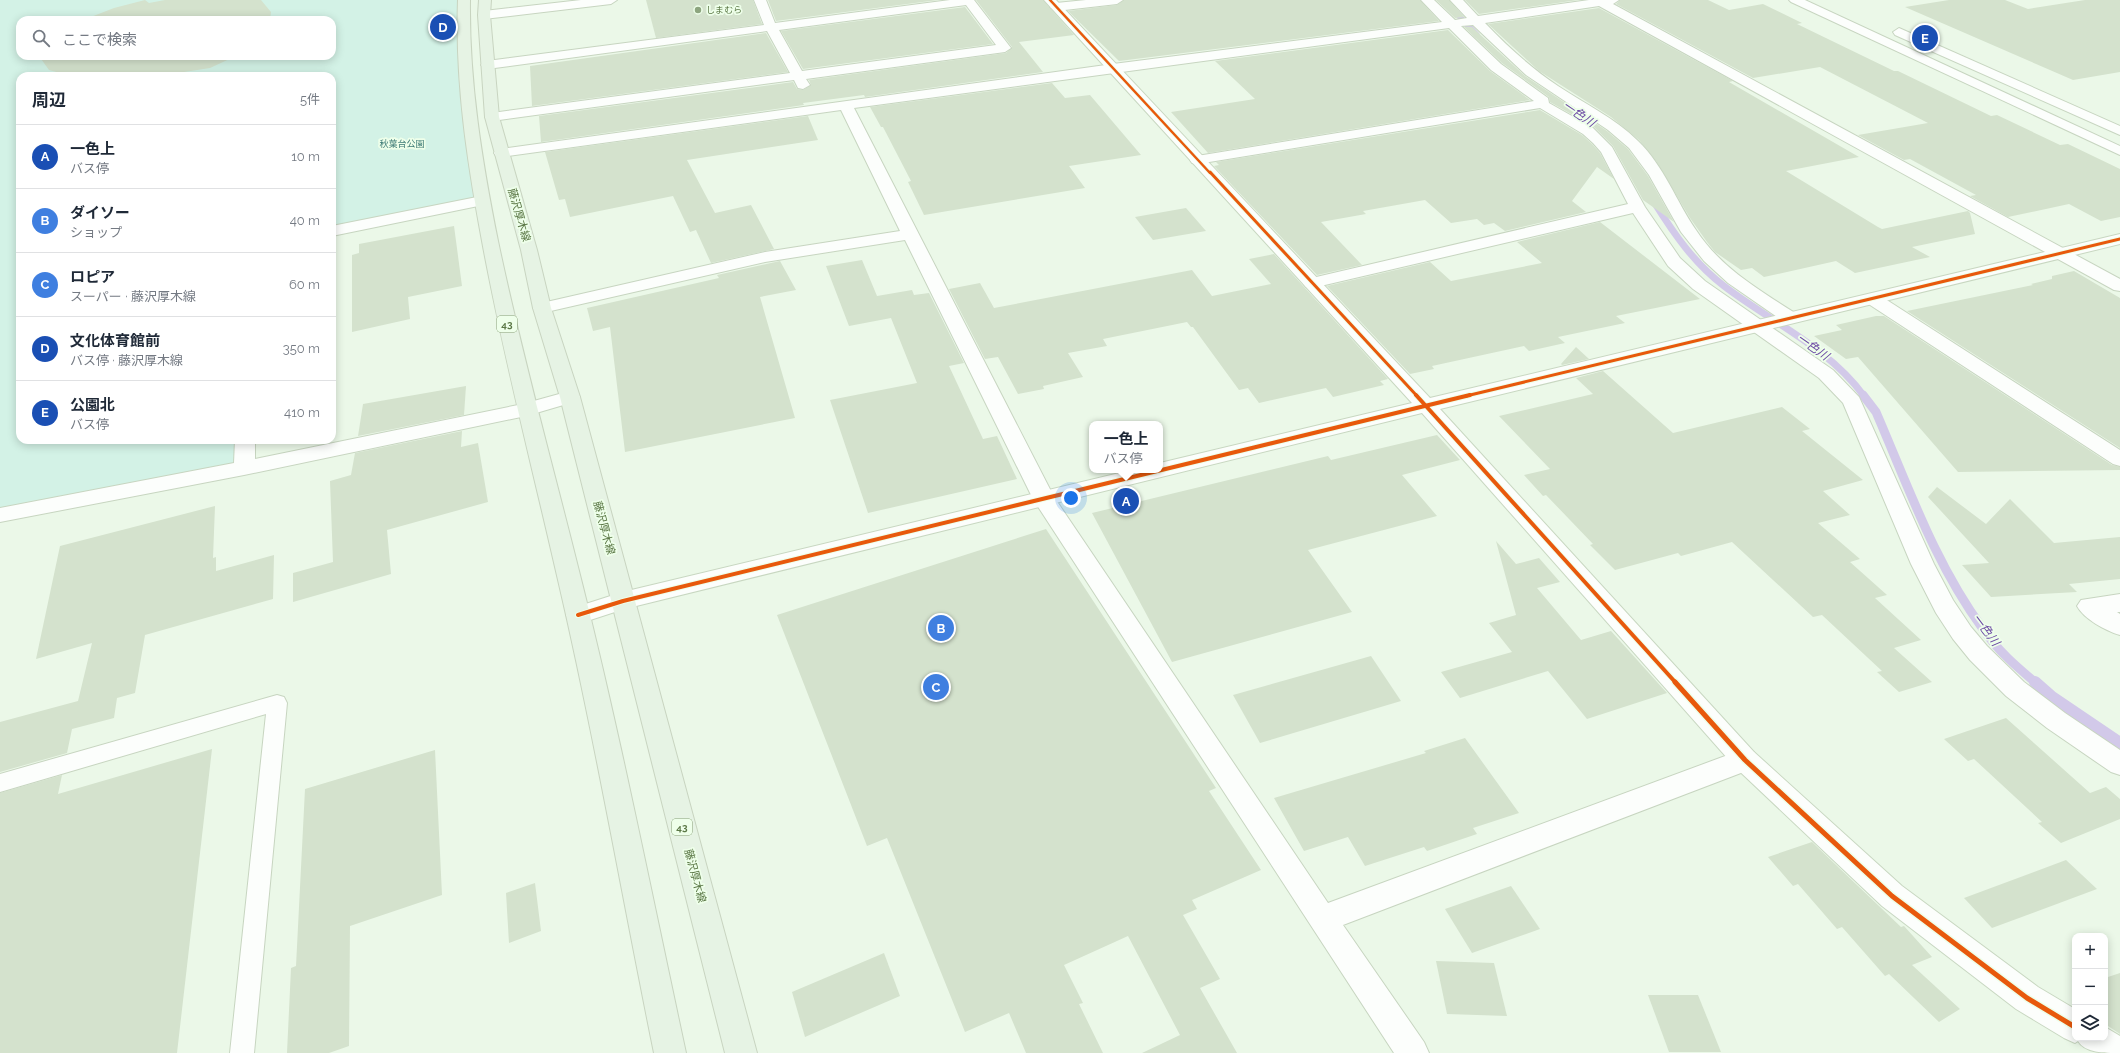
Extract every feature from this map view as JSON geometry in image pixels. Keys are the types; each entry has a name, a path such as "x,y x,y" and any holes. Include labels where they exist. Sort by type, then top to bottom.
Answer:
{"main road":[{"name":"43","path":"464,0 462,40 469,116 482,201 526,410 578,614 670,1053"},
{"name":"藤沢厚木線","path":"485,0 484,15 492,117 529,250 542,308 570,398 741,1053"}],"street":[{"path":"484,15 611,0"},
{"path":"760,0 771,27 800,80"},
{"path":"487,65 968,0 1005,48 800,80 492,117"},
{"path":"1053,4 1117,0"},
{"path":"1427,0 1454,24 1496,66 1542,101 1542,104 1588,131 1598,140 1607,150 1637,207 1674,262 1699,285 1759,325 1826,374 1852,401 1920,561 1938,595 1962,634 1997,672 2037,706 2120,764"},
{"path":"1456,0 1473,21 1531,72 1610,125 1631,141 1646,159 1690,233 1707,255 1720,269 1786,318"},
{"path":"1795,0 2120,151"},
{"path":"501,153 1113,68 1454,24 1607,1 2120,286"},
{"path":"1053,4 1426,406 1746,760 1892,896 2028,998 2072,1025"},
{"path":"1886,26 2120,131"},
{"path":"1197,160 1542,104"},
{"path":"845,105 1044,499 1322,919 1413,1053"},
{"path":"336,229 482,201"},
{"path":"1312,283 1637,207"},
{"path":"542,308 765,258 910,234"},
{"path":"1163,470 1786,318 1873,299 2120,239"},
{"path":"1873,299 2120,459"},
{"path":"0,515 244,468 526,410 570,398"},
{"path":"244,468 245,444"},
{"path":"578,614 623,601 1151,473"},
{"path":"2120,603 2089,606 2120,626"},
{"path":"1322,919 1746,760"},
{"path":"2098,1041 2117,1053"}],"lane":[{"path":"0,783 277,703 242,1053"}],"green space":[{"name":"秋葉台公園","path":"0,0 464,0 482,201 336,230 336,72 16,72 16,444 245,444 244,468 0,515"}],"building":[{"path":"145,0 149,3 165,0 261,0 271,12 270,16 93,16 114,8"},
{"path":"646,0 753,0 762,24 656,38"},
{"path":"768,0 938,0 776,21"},
{"path":"976,0 1043,0 1074,35 1019,42 1043,72 865,97 864,95 803,103 804,105 541,142 539,116 793,82 797,89 803,90 811,85 809,80 1006,53 1012,47"},
{"path":"1124,0 1420,0 1439,21 1119,61 1068,11 1117,5"},
{"path":"1436,0 1449,0 1464,17 1455,18"},
{"path":"1465,0 1578,0 1479,14"},
{"path":"1620,0 1708,0 1729,10 1763,4 1802,23 1797,24 1991,116 1997,115 2060,145 2068,144 2120,169 2120,217 2101,221 2069,204 2008,217 1970,196 1976,195 1910,159 1904,160 1858,135 1928,123 1820,67 1753,78 1616,4"},
{"path":"1949,0 2005,0 2028,9 2085,0 2120,0 2120,72 2073,80 1905,7"},
{"path":"965,7 993,44 803,69 781,31"},
{"path":"1599,8 1733,81 1729,82 1859,157 1786,171 1878,227 1882,229 1968,211 1970,213 1975,234 1912,247 1930,257 1855,273 1836,261 1764,277 1752,268 1741,270 1715,252 1707,242 1690,218 1656,161 1639,140 1611,117 1539,71 1488,24"},
{"path":"1464,27 1472,27 1525,76 1607,131 1628,149 1648,176 1674,222 1643,200 1613,146 1594,127 1550,102 1549,97 1502,63"},
{"path":"1448,30 1490,71 1530,100 1208,153 1171,112 1255,99 1215,61"},
{"path":"766,33 788,72 532,106 530,66"},
{"path":"42,60 227,60 210,68 184,72 56,72 49,70"},
{"path":"1052,83 1065,98 1090,95 1141,155 1069,166 1085,188 924,215 908,182 911,181 883,127 881,127 870,107"},
{"path":"1540,110 1582,135 1592,144 1600,153 1614,179 1597,167 1572,201 1586,212 1505,231 1494,223 1484,225 1477,219 1451,223 1425,200 1363,211 1366,214 1321,222 1362,265 1317,275 1214,166 1219,165 1216,162"},
{"path":"808,116 818,140 687,160 715,213 751,205 774,249 711,263 696,230 690,232 673,196 570,217 565,199 559,200 545,152"},
{"path":"1186,208 1206,231 1153,240 1135,217"},
{"path":"1600,222 1700,299 1616,316 1625,323 1558,337 1565,343 1529,351 1524,346 1432,366 1434,369 1410,374 1327,286 1430,262 1451,281 1542,263 1517,242"},
{"path":"454,226 462,286 408,297 410,319 352,332 352,255 359,253 359,244"},
{"path":"1274,254 1388,379 1380,381 1384,385 1333,397 1326,388 1259,403 1248,388 1239,390 1193,327 1191,327 1187,322 1103,339 1107,346 1068,353 1083,377 1043,386 1044,389 1018,394 998,357 985,359 949,289 980,283 994,308 1192,270 1212,296 1271,284 1249,259"},
{"path":"862,260 877,296 912,290 914,295 929,293 964,363 949,366 983,439 997,436 1017,479 868,513 830,400 917,383 891,318 849,326 826,266"},
{"path":"780,261 796,290 760,297 795,418 625,452 610,327 593,331 587,308 719,278 717,275"},
{"path":"2074,271 2120,298 2120,448 1907,311 2033,285 2031,284 2052,279 2052,276"},
{"path":"1876,316 1884,316 2112,465 2120,467 2120,470 1958,472 1858,357 1846,359 1814,336 1842,330 1836,325"},
{"path":"1576,347 1589,359 1562,365 1561,364"},
{"path":"1603,371 1673,433 1782,407 1810,429 1802,431 1863,480 1823,491 1850,515 1818,523 1860,559 1850,562 1887,595 1875,598 1921,640 1894,648 1932,682 1899,692 1877,672 1882,671 1822,615 1813,617 1732,542 1681,556 1678,553 1615,570 1590,545 1593,544 1546,495 1543,496 1524,475 1550,469 1499,416 1593,394 1576,378"},
{"path":"466,386 464,415 358,436 363,404"},
{"path":"462,431 461,447 478,443 488,502 387,530 391,574 293,602 293,573 333,562 330,481 351,475 355,453"},
{"path":"1437,435 1460,460 1402,475 1437,516 1308,550 1352,612 1172,662 1092,513 1328,456 1331,460"},
{"path":"1937,487 1986,524 2010,499 2054,543 2120,537 2120,579 2069,584 2077,592 1991,597 1962,565 1989,563 1928,497"},
{"path":"215,506 213,558 216,557 216,571 274,555 273,599 145,635 135,693 117,698 114,718 72,729 67,753 0,772 0,722 78,701 92,643 36,659 60,546"},
{"path":"1046,529 1216,788 1209,791 1261,870 1192,900 1197,909 1183,915 1220,979 1200,988 1237,1053 1142,1053 1180,1035 1128,936 1064,965 1083,1003 1079,1004 1103,1053 1026,1053 1009,1013 965,1032 887,838 867,846 777,615"},
{"path":"1496,541 1516,564 1539,558 1560,582 1537,588 1581,640 1611,631 1667,693 1587,719 1548,671 1460,698 1441,672 1512,652 1489,623 1516,615"},
{"path":"1371,656 1401,701 1260,743 1233,695"},
{"path":"2006,718 2090,793 2106,787 2120,799 2120,819 2061,843 2038,823 2042,822 1974,759 1968,761 1944,739"},
{"path":"1465,738 1519,813 1473,828 1477,834 1427,851 1424,847 1365,866 1348,837 1304,851 1274,798 1426,753 1424,751"},
{"path":"212,749 177,1053 0,1053 0,793 62,775 58,794"},
{"path":"435,750 442,895 350,926 349,1046 329,1053 287,1053 291,968 296,966 305,789"},
{"path":"1812,842 1901,927 1904,926 1932,957 1912,965 1960,1009 1939,1022 1889,974 1885,976 1842,927 1837,929 1798,884 1793,886 1768,857"},
{"path":"2066,860 2097,889 1992,928 1964,898"},
{"path":"535,883 541,931 509,943 506,893"},
{"path":"1511,886 1540,929 1472,953 1445,909"},
{"path":"884,953 900,996 805,1037 792,992"},
{"path":"1436,961 1494,963 1507,1016 1447,1014"},
{"path":"2120,973 2120,1034 2108,1026 2108,977"},
{"path":"1648,995 1698,995 1721,1052 1669,1052"}],"waterway":[{"name":"一色川","path":"1444,0 1477,35"},
{"name":"一色川","path":"1654,202 1685,247 1703,268 1724,286 1798,336 1834,363 1864,396"},
{"name":"一色川","path":"1863,395 1876,412 1936,551 1966,604 1983,629 2001,651 2036,683"},
{"name":"一色川","path":"2035,682 2052,697 2120,743"}],"cycle path":[{"path":"1050,0 1426,406 1745,760 1892,896 2027,998 2072,1025"},
{"path":"1163,470 1783,319 2120,239"},
{"path":"578,615 623,601 1150,473"}],"place":[{"name":"しまむら","path":"698,10"},
{"name":"文化体育館前","path":"443,27"},
{"name":"公園北","path":"1925,38"},
{"name":"一色上","path":"1126,501"},
{"name":"ダイソー","path":"941,628"},
{"name":"ロピア","path":"936,687"}]}
